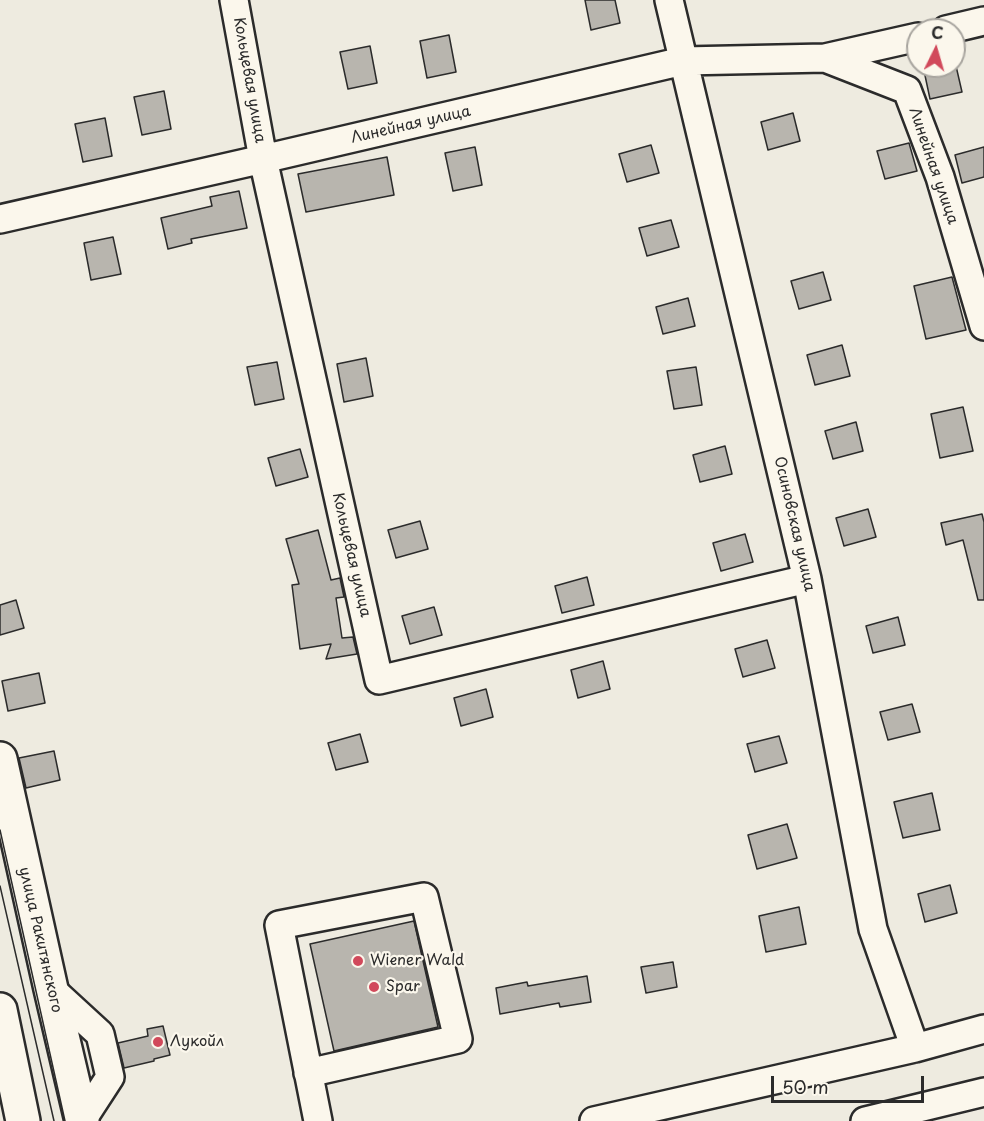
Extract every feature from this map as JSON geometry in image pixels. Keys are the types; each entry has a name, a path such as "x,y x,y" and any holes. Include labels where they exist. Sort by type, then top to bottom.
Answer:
{"main road":[{"name":"улица Ракитянского","path":"0,759 82,1121"},
{"path":"0,1010 23,1121"}],"street":[{"name":"Кольцевая улица","path":"234,0 263,159 379,680 807,579"},
{"name":"Осиновская улица","path":"669,0 807,579 873,929 915,1048"},
{"path":"966,25 984,21"},
{"name":"Линейная улица","path":"0,219 683,61 825,58 906,40"},
{"name":"Линейная улица","path":"825,58 907,90 940,177 984,326"},
{"path":"308,1073 458,1039 424,897 279,925 308,1073 318,1121"},
{"path":"594,1121 983,1032"},
{"path":"865,1121 984,1092"}],"building":[{"path":"585,0 615,0 620,23 591,30"},
{"path":"449,35 456,72 427,78 420,41"},
{"path":"370,46 377,83 348,89 340,52"},
{"path":"926,78 959,78 962,92 930,99"},
{"path":"164,91 171,129 142,135 134,97"},
{"path":"793,113 800,141 768,150 761,122"},
{"path":"105,118 112,156 83,162 75,124"},
{"path":"909,143 917,171 885,179 877,151"},
{"path":"651,145 659,173 627,182 619,154"},
{"path":"475,147 482,185 453,191 445,153"},
{"path":"984,147 984,177 962,183 955,155"},
{"path":"387,157 394,195 306,212 298,174"},
{"path":"239,191 247,228 191,239 192,243 168,249 161,218 212,206 210,197"},
{"path":"671,220 679,247 647,256 639,228"},
{"path":"113,237 121,274 91,280 84,243"},
{"path":"823,272 831,300 799,309 791,281"},
{"path":"952,277 966,330 926,339 914,286"},
{"path":"688,298 695,326 663,334 656,307"},
{"path":"842,345 850,376 815,385 807,355"},
{"path":"366,358 373,396 344,402 337,364"},
{"path":"277,362 284,399 255,405 247,367"},
{"path":"696,367 702,405 674,409 667,371"},
{"path":"963,407 973,451 940,458 931,414"},
{"path":"856,422 863,451 833,459 825,431"},
{"path":"725,446 732,474 700,482 693,455"},
{"path":"300,449 308,477 276,486 268,458"},
{"path":"868,509 876,537 844,546 836,518"},
{"path":"982,514 984,522 984,600 978,600 963,540 946,545 941,523"},
{"path":"420,521 428,549 396,558 388,530"},
{"path":"318,530 331,580 340,578 344,597 336,598 342,638 353,637 357,654 326,659 331,644 300,649 292,585 299,584 286,539"},
{"path":"745,534 753,562 721,571 713,543"},
{"path":"587,577 594,605 562,613 555,586"},
{"path":"16,600 24,628 0,635 0,605"},
{"path":"434,607 442,635 410,644 402,616"},
{"path":"898,617 905,645 873,653 866,626"},
{"path":"767,640 775,668 743,677 735,649"},
{"path":"603,661 610,689 578,698 571,670"},
{"path":"39,673 45,703 8,711 2,681"},
{"path":"486,689 493,717 461,726 454,698"},
{"path":"912,704 920,732 888,740 880,712"},
{"path":"360,734 368,762 336,770 328,743"},
{"path":"779,736 787,763 755,772 747,744"},
{"path":"54,751 60,780 26,788 19,758"},
{"path":"932,793 940,830 903,838 894,802"},
{"path":"787,824 797,858 757,869 748,835"},
{"path":"950,885 957,913 925,922 918,894"},
{"path":"799,907 806,944 766,952 759,916"},
{"name":"Spar","path":"414,921 438,1027 334,1051 310,944"},
{"path":"673,962 677,987 646,993 641,967"},
{"path":"587,976 591,1002 560,1007 559,1003 500,1014 496,988 527,982 528,986"},
{"path":"163,1026 170,1055 124,1068 118,1043 148,1036 147,1029"}],"tram line":[{"path":"0,830 65,1121"},
{"path":"0,886 54,1121"}],"place":[{"name":"Wiener Wald","path":"358,961"},
{"name":"Spar","path":"374,987"},
{"name":"Лукойл","path":"158,1042"}]}
